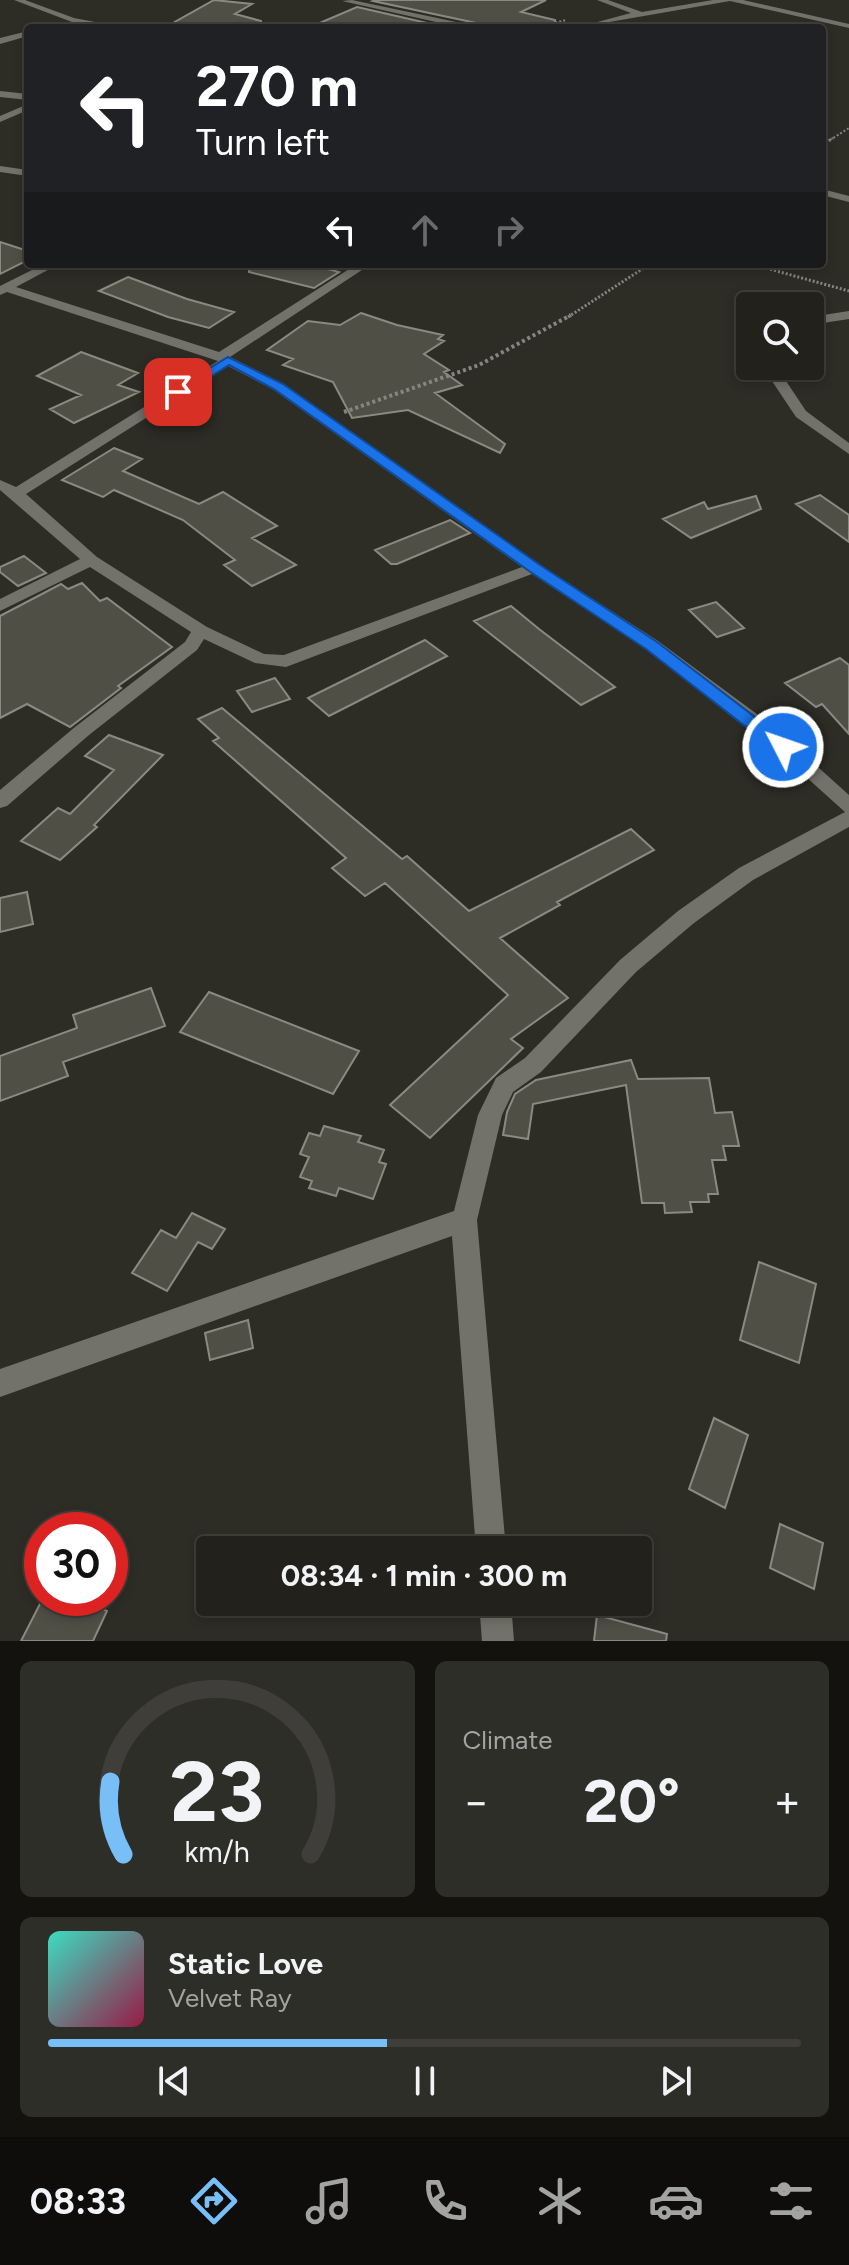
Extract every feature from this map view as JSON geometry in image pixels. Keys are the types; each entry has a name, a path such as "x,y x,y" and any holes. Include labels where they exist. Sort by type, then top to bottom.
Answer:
{"street":[{"path":"18,0 72,20 98,24"},
{"path":"601,0 641,14"},
{"path":"597,24 730,0 846,26"},
{"path":"346,1 456,24"},
{"path":"58,24 72,20"},
{"path":"826,32 846,26"},
{"path":"0,41 24,34"},
{"path":"0,94 24,97"},
{"path":"0,119 24,109"},
{"path":"0,169 24,172"},
{"path":"826,193 849,199"},
{"path":"3,290 45,268"},
{"path":"16,493 225,359 359,268"},
{"path":"3,290 225,359 279,387 534,568 652,645 762,727 849,806"},
{"path":"824,319 849,315"},
{"path":"778,380 801,414 849,450"},
{"path":"0,484 16,493 91,560 201,631 261,659 286,661 534,568"},
{"path":"0,606 91,560"},
{"path":"0,801 82,731 191,646 201,631"},
{"path":"490,1536 464,1220 490,1115 504,1085 533,1065 628,966 686,917 746,874 849,818"},
{"path":"0,1383 464,1220"},
{"path":"496,1616 498,1641"}],"path":[{"path":"826,142 849,128"},
{"path":"324,418 479,365 554,326 644,268"},
{"path":"766,268 849,291"}],"building":[{"path":"214,0 252,4 235,14 261,21 261,24 171,24"},
{"path":"546,0 521,12 555,20 554,24 477,24 373,1"},
{"path":"357,7 431,24 317,24"},
{"path":"0,242 24,250 24,262 0,274"},
{"path":"250,268 324,268 339,272 314,288 249,272"},
{"path":"128,277 234,312 209,328 168,317 99,291"},
{"path":"361,313 443,335 438,339 444,341 424,354 449,370 444,372 462,385 435,393 505,444 500,453 408,410 352,418 333,382 283,365 293,359 267,350 308,321 340,325"},
{"path":"81,352 138,373 118,385 139,392 74,423 50,409 81,395 37,376"},
{"path":"114,448 142,459 123,471 199,504 223,492 277,526 252,538 296,565 252,586 224,565 235,560 183,520 114,490 103,497 62,480"},
{"path":"820,495 849,515 849,542 796,504"},
{"path":"756,496 761,509 691,538 663,519 704,502 708,509"},
{"path":"450,520 470,533 397,564 391,564 375,550"},
{"path":"24,556 46,573 18,586 0,572 0,567"},
{"path":"82,583 100,601 107,598 172,647 118,686 121,688 70,727 27,704 0,718 0,616 61,584 68,589"},
{"path":"716,602 744,628 717,637 689,610"},
{"path":"511,606 615,687 581,705 474,621"},
{"path":"425,640 447,656 329,716 308,698"},
{"path":"840,658 849,665 849,734 822,704 816,707 785,683"},
{"path":"275,678 290,699 252,712 237,691"},
{"path":"222,708 402,859 407,856 469,911 631,829 654,850 557,902 560,905 500,938 568,998 511,1039 523,1048 430,1138 390,1105 508,995 385,883 365,896 332,868 346,858 213,741 219,738 198,719"},
{"path":"109,735 163,755 94,825 97,827 60,860 21,841 58,808 70,814 114,770 85,756"},
{"path":"27,892 33,924 0,932 0,898"},
{"path":"151,988 165,1026 63,1062 68,1076 0,1101 0,1056 77,1028 73,1015"},
{"path":"209,992 359,1051 333,1094 180,1032"},
{"path":"631,1060 638,1079 709,1078 715,1113 732,1112 739,1146 723,1146 726,1160 712,1160 718,1194 708,1194 709,1202 690,1202 692,1212 665,1213 664,1203 642,1203 626,1085 533,1104 528,1139 503,1135 507,1112 515,1094 536,1080"},
{"path":"324,1126 361,1136 358,1142 384,1150 379,1162 386,1164 373,1199 339,1188 336,1196 309,1188 312,1181 300,1177 309,1157 300,1154 309,1133 320,1136"},
{"path":"192,1213 225,1229 212,1249 198,1242 167,1291 132,1273 161,1230 176,1238"},
{"path":"759,1262 816,1284 799,1363 740,1340"},
{"path":"248,1320 253,1348 210,1360 205,1333"},
{"path":"714,1418 748,1435 725,1508 689,1489"},
{"path":"780,1524 823,1543 814,1589 770,1568"},
{"path":"34,1616 105,1616 93,1641 21,1641"},
{"path":"597,1616 667,1634 666,1641 594,1641"}],"route":[{"path":"178,392 228,360 279,387 534,568 652,645 762,727 783,747"}]}
